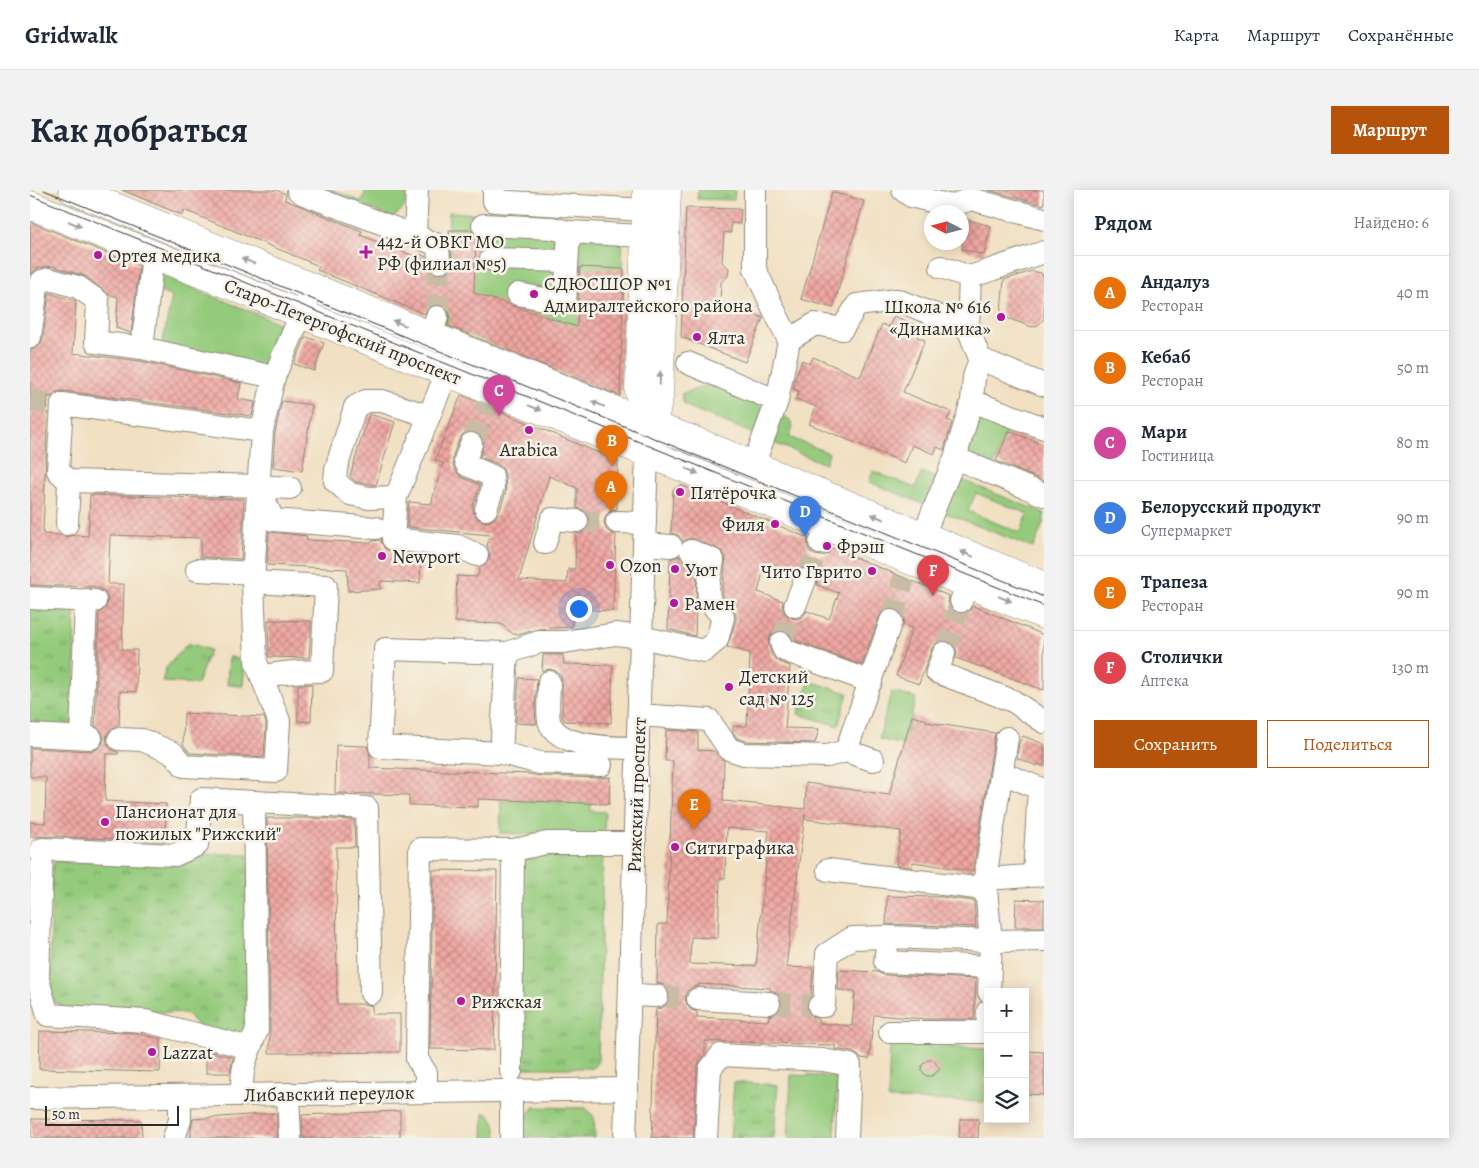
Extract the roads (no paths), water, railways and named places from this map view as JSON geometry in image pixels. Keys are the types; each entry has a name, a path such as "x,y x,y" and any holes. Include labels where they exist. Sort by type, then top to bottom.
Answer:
{"main road":[{"name":"Старо-Петергофский проспект","path":"73,190 312,287 434,326 648,424 1044,586"},
{"name":"Старо-Петергофский проспект","path":"30,206 647,453 823,535 965,592 1044,615"},
{"name":"Рижский проспект","path":"647,453 648,424 659,398 656,213"}],"street":[{"path":"298,190 304,194 438,245 439,262"},
{"path":"415,236 417,190"},
{"path":"494,190 494,201 656,213"},
{"path":"753,466 778,401 789,340 755,269 754,190"},
{"path":"903,190 911,196 951,206 971,199 1044,219"},
{"path":"483,225 552,228 568,232 656,213"},
{"path":"518,294 565,303 568,232"},
{"path":"941,267 970,277 1044,252"},
{"path":"142,348 152,264 155,256"},
{"path":"491,259 567,261"},
{"path":"923,536 955,458 972,401 974,377 980,359 968,328 970,277"},
{"path":"30,336 37,286 42,281 49,279 78,287 98,301 96,342 142,348 274,377"},
{"path":"118,739 142,740 173,753 184,766 276,771 279,721 256,662 253,578 262,431 274,377 312,287"},
{"path":"789,340 815,324 842,329 857,305 897,300 968,328"},
{"path":"980,359 1044,385"},
{"path":"688,363 778,401"},
{"path":"447,372 396,497 393,539 458,546 477,555"},
{"path":"396,497 369,498 350,494 335,481 336,469 355,407 366,401 382,401 429,416"},
{"path":"972,401 1044,428"},
{"path":"262,431 54,404 58,471 69,481 290,488"},
{"path":"471,444 465,460 467,464 492,476 493,487 486,509"},
{"name":"Рижский проспект","path":"625,1138 647,453"},
{"path":"955,458 1044,495"},
{"path":"68,524 69,481"},
{"path":"258,486 273,520 376,528"},
{"path":"545,543 552,519 577,521"},
{"path":"601,765 540,763 501,754 380,747 385,649 507,653 539,642 564,642 616,634 641,637 704,651 717,640 723,617 713,608 708,595 713,560 616,522"},
{"path":"197,570 326,586 322,671 298,670 292,673 273,674 262,677"},
{"path":"795,606 805,580"},
{"path":"30,598 91,601 86,738 30,735"},
{"path":"846,751 891,621"},
{"path":"781,643 784,650 871,682"},
{"path":"501,754 507,653"},
{"path":"944,653 937,672 1013,701 1044,722"},
{"path":"549,682 549,722 560,735 583,744 614,748 638,748"},
{"path":"639,715 709,720 729,749 744,754 827,756 846,751 873,760"},
{"path":"989,988 991,941 985,879 1007,738"},
{"path":"828,870 976,888 985,879 1039,875 1039,788 1002,772"},
{"path":"250,1048 145,1021 48,1015 38,980 36,921 42,849 176,855 197,845 201,799 368,808 371,993"},
{"path":"242,1095 242,1072 257,1030 254,802"},
{"path":"426,1092 426,1073 417,1059 420,850 512,850 547,843 635,843"},
{"path":"511,1138 512,850"},
{"path":"888,937 886,962 990,967"},
{"path":"819,1006 824,1006 827,954 852,938 888,937 991,941 1044,940"},
{"path":"630,995 657,996"},
{"path":"698,999 769,1003"},
{"path":"890,1032 984,1032"},
{"path":"706,1138 710,1069 721,1055 823,1060 850,1064 847,1138"},
{"name":"Либавский переулок","path":"30,1098 426,1092 511,1080 627,1089"},
{"path":"288,1094 290,1138"},
{"path":"174,1138 180,1120 180,1096"}],"tunnel":[{"path":"437,317 439,262"},
{"path":"30,401 47,403"},
{"path":"471,444 487,405"},
{"path":"577,521 617,522"},
{"path":"805,580 820,543"},
{"path":"891,621 904,578"},
{"path":"944,653 961,601"},
{"path":"781,643 795,606"},
{"path":"657,996 698,999"},
{"path":"769,1003 819,1006"}],"tram line":[{"path":"44,190 1044,597"},
{"path":"30,195 1044,606"}],"place":[{"name":"442-й ОВКГ МО РФ (филиал №5)","path":"366,252"},
{"name":"Ортея медика","path":"98,255"},
{"name":"СДЮСШОР №1 Адмиралтейского района","path":"534,294"},
{"name":"Школа № 616 «Динамика»","path":"1001,317"},
{"name":"Ялта","path":"697,337"},
{"name":"Мари","path":"499,416"},
{"name":"Arabica","path":"529,430"},
{"name":"Кебаб","path":"612,466"},
{"name":"Пятёрочка","path":"680,492"},
{"name":"Андалуз","path":"611,512"},
{"name":"Филя","path":"775,524"},
{"name":"Белорусский продукт","path":"805,537"},
{"name":"Фрэш","path":"827,546"},
{"name":"Newport","path":"382,556"},
{"name":"Ozon","path":"610,565"},
{"name":"Уют","path":"675,569"},
{"name":"Чито Гврито","path":"872,571"},
{"name":"Столички","path":"933,596"},
{"name":"Рамен","path":"674,603"},
{"name":"Детский сад № 125","path":"729,687"},
{"name":"Пансионат для пожилых \"Рижский\"","path":"105,822"},
{"name":"Трапеза","path":"694,830"},
{"name":"Ситиграфика","path":"675,847"},
{"name":"Рижская","path":"461,1001"},
{"name":"Lazzat","path":"152,1052"}]}
